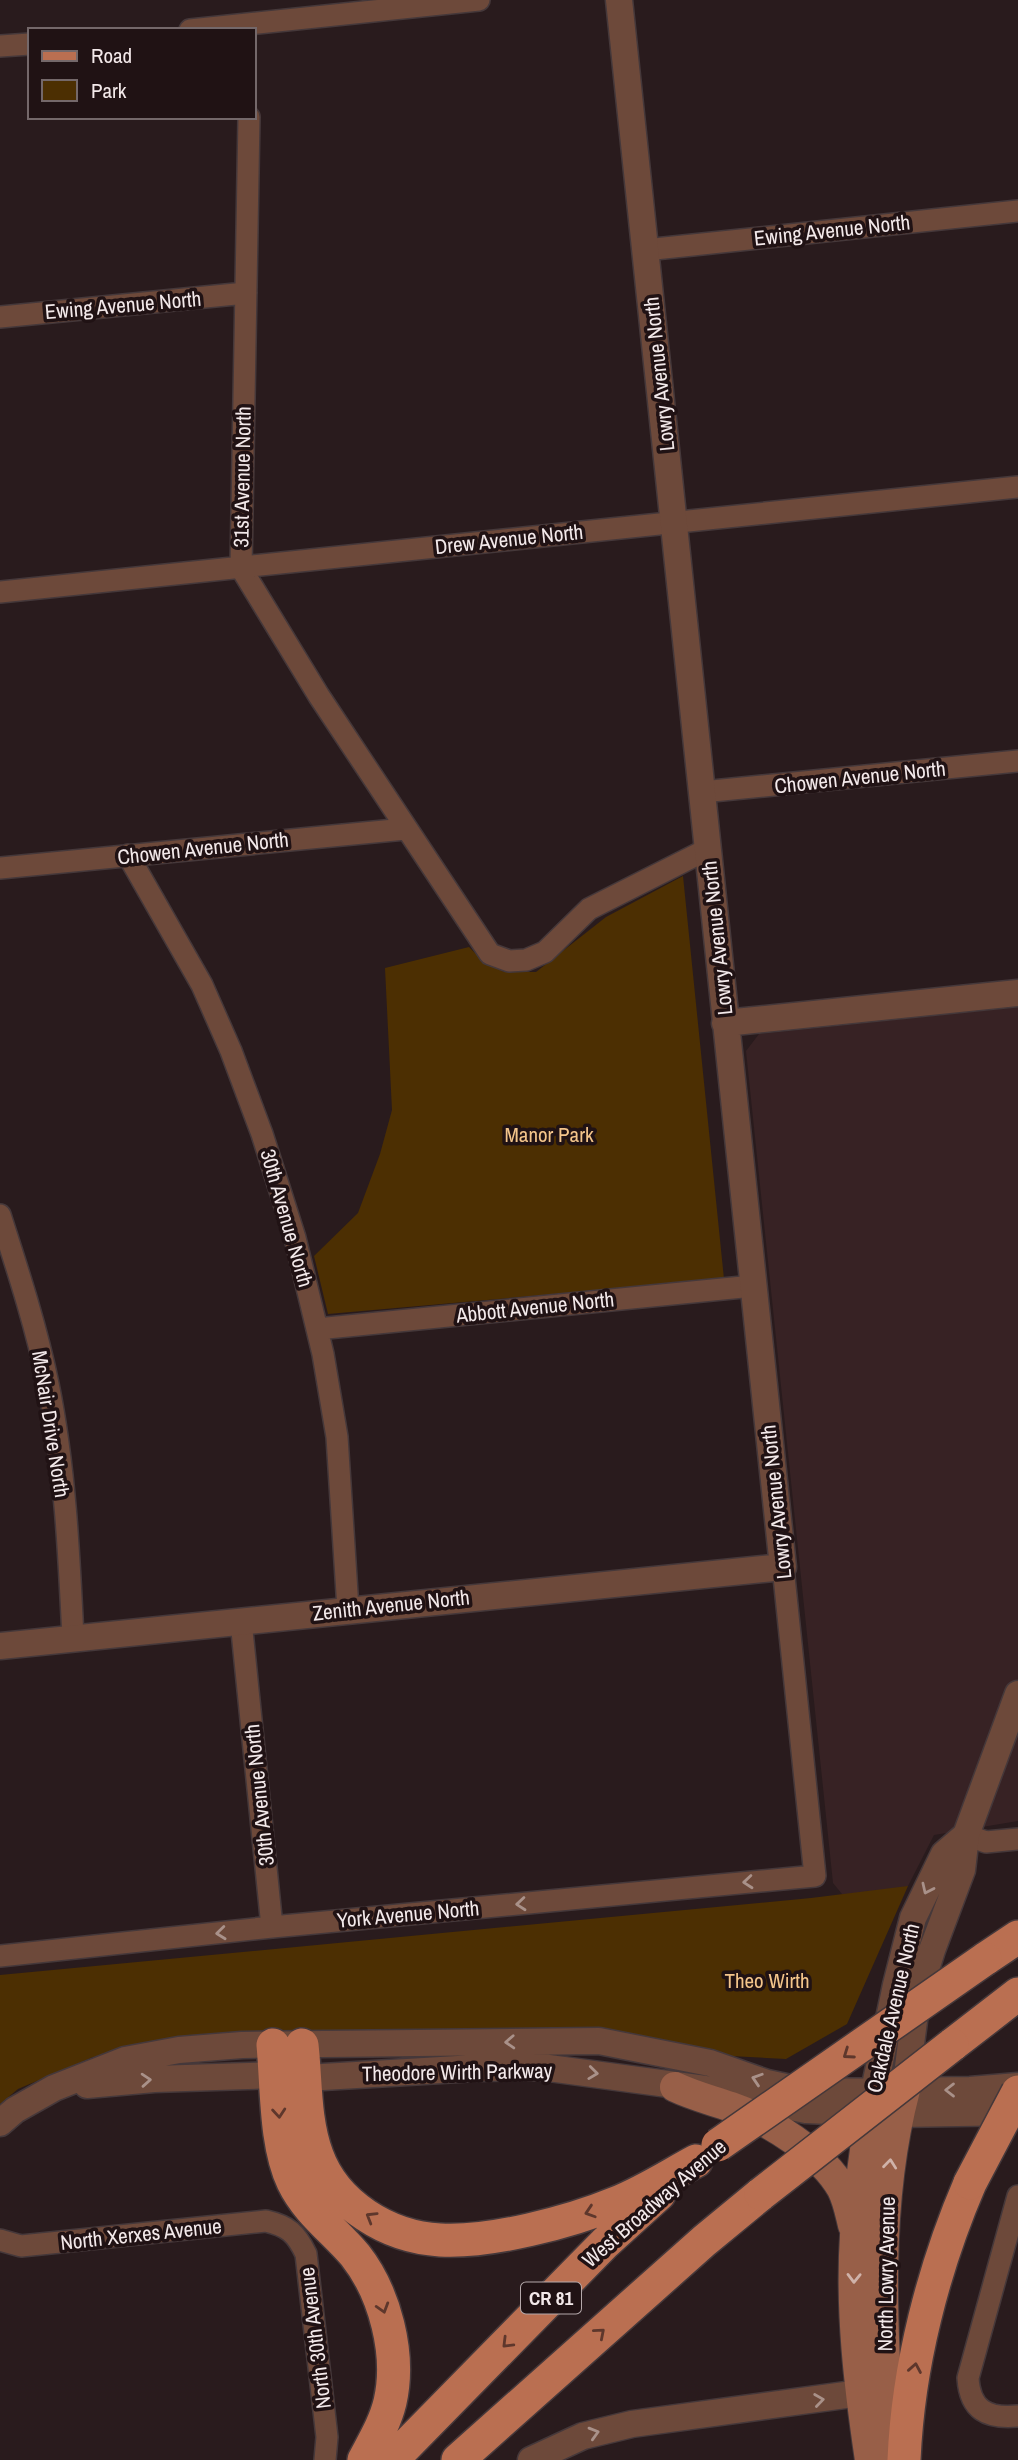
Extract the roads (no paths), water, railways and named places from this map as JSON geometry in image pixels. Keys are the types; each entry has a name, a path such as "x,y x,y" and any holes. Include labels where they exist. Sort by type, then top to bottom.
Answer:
{"main road":[{"name":"West Broadway Avenue","path":"392,2460 605,2244 707,2153 1018,1937"},
{"name":"CR 81","path":"458,2460 704,2241 1018,1994"},
{"path":"289,2061 317,2157 343,2198 380,2224 422,2238 443,2241 484,2237 555,2223 615,2204 707,2153"},
{"path":"289,2061 282,2147 292,2179 301,2197 318,2219 364,2267 385,2311 393,2369 391,2399 385,2418 364,2460"},
{"path":"675,2087 699,2098 732,2107 772,2126 805,2150 823,2165 841,2188 848,2203 855,2234"},
{"path":"904,2460 906,2426 921,2338 946,2243 970,2183 1018,2092"},
{"name":"North Lowry Avenue","path":"870,2460 860,2393 854,2296 855,2234 886,2102"},
{"name":"North Lowry Avenue","path":"886,2102 890,2155 883,2231 884,2354 891,2460"}],"street":[{"path":"231,28 479,0"},
{"name":"Lowry Avenue North","path":"619,0 816,1876"},
{"path":"0,46 28,44"},
{"name":"31st Avenue North","path":"249,119 241,568 319,695 490,954 509,961 526,960 545,952 589,909 708,849"},
{"name":"Ewing Avenue North","path":"646,250 1018,211"},
{"name":"Ewing Avenue North","path":"0,317 246,293"},
{"name":"Drew Avenue North","path":"0,592 1018,487"},
{"name":"Chowen Avenue North","path":"702,792 1018,761"},
{"name":"Chowen Avenue North","path":"0,868 405,829"},
{"name":"30th Avenue North","path":"128,855 202,985 231,1051 262,1134 295,1238 317,1329 337,1437 348,1609"},
{"path":"725,1023 1018,993"},
{"name":"McNair Drive North","path":"0,1215 27,1298 48,1385 62,1475 73,1638"},
{"name":"Abbott Avenue North","path":"317,1329 754,1286"},
{"name":"Zenith Avenue North","path":"0,1646 783,1567"},
{"name":"30th Avenue North","path":"241,1621 272,1927"},
{"name":"Oakdale Avenue North","path":"886,2102 932,1950 962,1870 966,1835 1018,1694"},
{"path":"966,1835 986,1842 1018,1839"},
{"name":"York Avenue North","path":"0,1956 272,1927 816,1876"},
{"name":"Theodore Wirth Parkway","path":"289,2061 498,2043 562,2039 599,2041 710,2063 767,2083 809,2092 886,2102"},
{"name":"Theodore Wirth Parkway","path":"0,2123 15,2110 54,2088 125,2060 153,2053 242,2045 289,2061 541,2067 596,2073 675,2087 705,2089 806,2110 886,2102"},
{"path":"886,2102 1018,2086"},
{"path":"886,2102 1018,2112"},
{"path":"1014,2416 991,2415 975,2406 969,2394 968,2378 1018,2196"},
{"name":"North Xerxes Avenue","path":"0,2240 21,2246 266,2221 283,2225"},
{"name":"North 30th Avenue","path":"283,2225 299,2240 306,2254 327,2437 325,2460"},
{"path":"531,2460 583,2436 623,2426 860,2393 884,2354"}],"park label":[{"name":"Manor Park","path":"549,1134"},
{"name":"Theo Wirth","path":"767,1980"}]}
